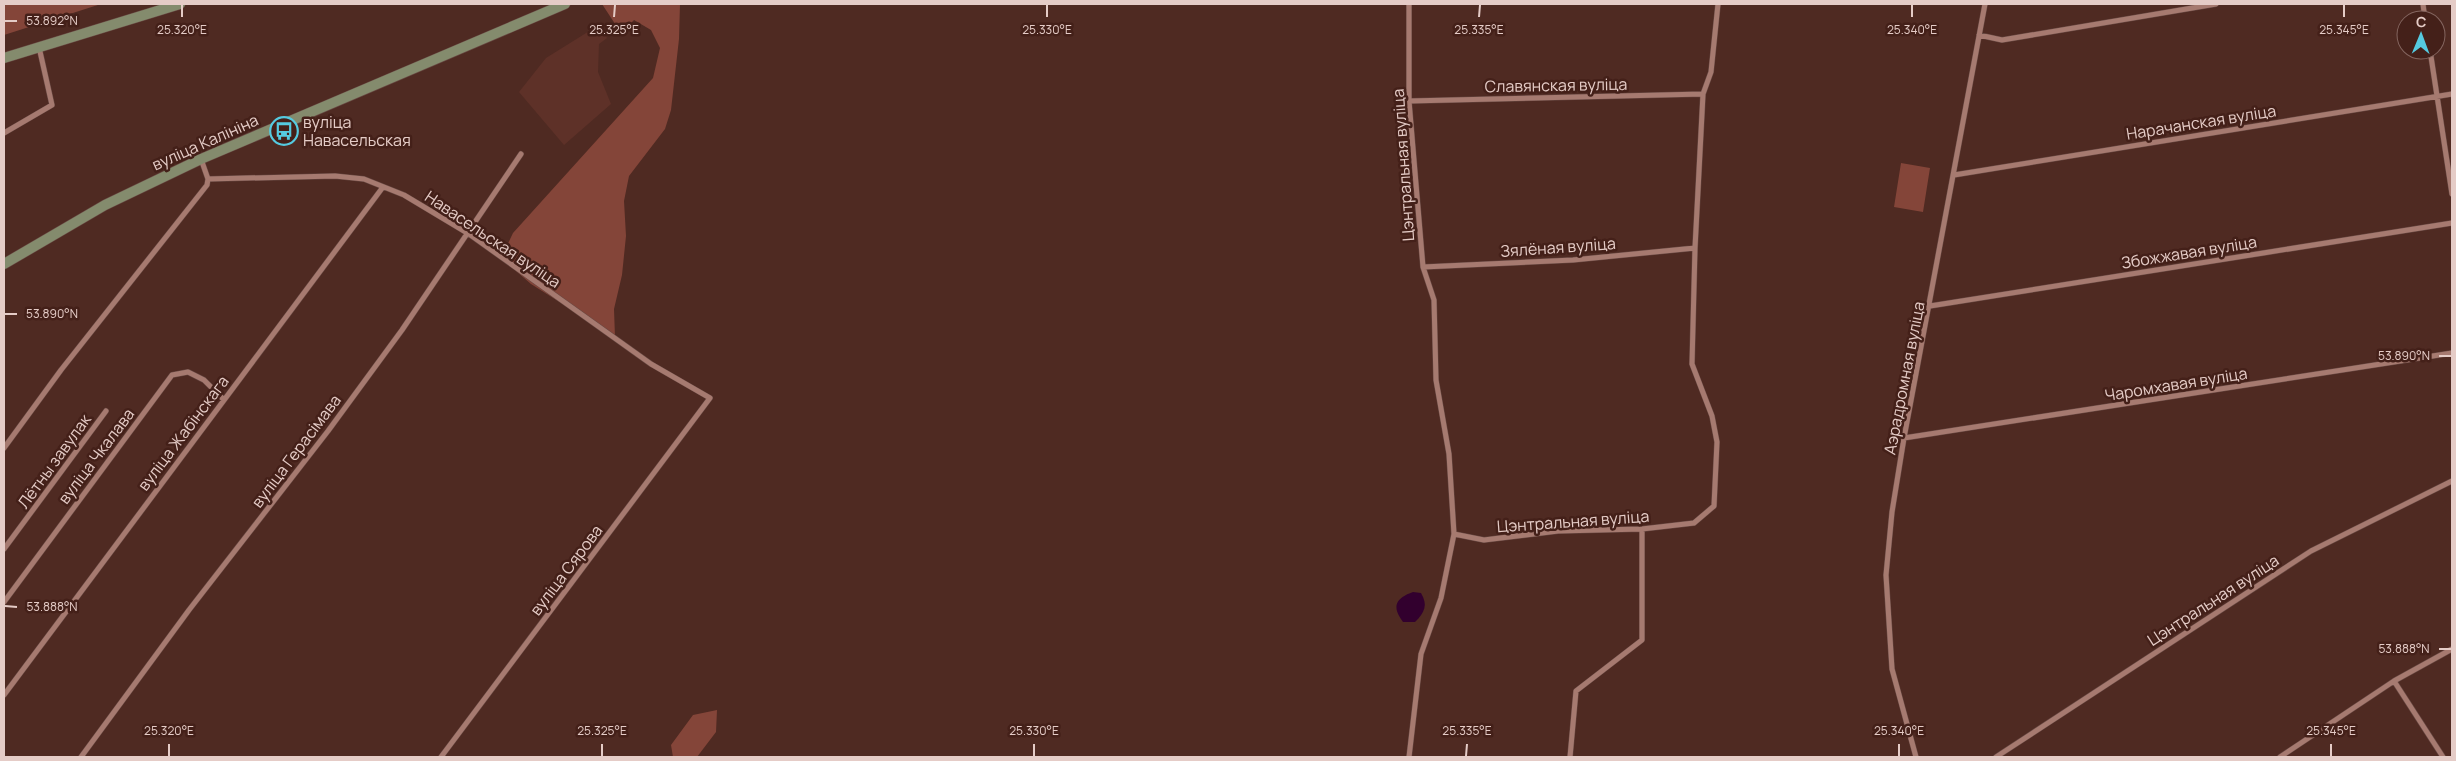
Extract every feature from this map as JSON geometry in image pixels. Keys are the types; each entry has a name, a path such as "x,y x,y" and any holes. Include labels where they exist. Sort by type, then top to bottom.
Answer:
{"main road":[{"path":"4,58 180,4"},
{"name":"вуліца Калініна","path":"4,264 105,204 201,159 565,4"}],"street":[{"name":"Цэнтральная вуліца","path":"1409,4 1409,101 1423,267 1434,300 1436,380 1448,454 1454,534 1484,540 1558,531 1642,529 1694,523 1714,506 1717,442 1712,416 1692,364 1695,248 1703,94 1711,72 1718,4"},
{"name":"Аэрадромная вуліца","path":"1916,757 1892,669 1886,575 1892,512 1904,438 1985,4"},
{"path":"1979,35 2002,40 2216,4"},
{"path":"4,133 52,105 39,47"},
{"path":"2432,60 2452,194"},
{"name":"Славянская вуліца","path":"1409,101 1703,94"},
{"name":"Нарачанская вуліца","path":"1954,175 2452,94"},
{"name":"вуліца Герасімава","path":"81,757 189,610 328,431 468,234 521,154"},
{"path":"4,448 61,370 207,185 208,179 201,159"},
{"name":"Навасельская вуліца","path":"208,179 335,176 364,179 404,195 468,234 652,364 710,398"},
{"name":"вуліца Жабінскага","path":"4,695 383,187"},
{"name":"Збожжавая вуліца","path":"1930,306 2452,223"},
{"name":"Зялёная вуліца","path":"1423,267 1573,260 1695,248"},
{"name":"Чаромхавая вуліца","path":"1904,438 2452,353"},
{"name":"вуліца Чкалава","path":"4,602 172,375 188,372 204,380 224,400"},
{"name":"вуліца Сярова","path":"441,757 710,398"},
{"name":"Лётны завулак","path":"4,549 106,411"},
{"name":"Цэнтральная вуліца","path":"1996,757 2311,551 2452,481"},
{"path":"1570,757 1576,690 1642,640 1642,529"},
{"path":"1409,757 1421,654 1441,598 1454,534"},
{"path":"2280,757 2394,681 2452,649"},
{"path":"2394,681 2443,757"}],"shaded area":[{"path":"4,4 101,4 4,35"},
{"path":"602,4 680,4 679,39 671,110 665,129 629,176 624,201 626,236 622,275 614,309 615,337 531,284 501,258 513,233 653,78 660,48 651,30 634,20 621,33"},
{"path":"599,25 607,38 599,44 598,72 611,104 564,145 519,92 546,58"},
{"path":"1901,163 1930,168 1923,212 1894,207"},
{"path":"1413,592 1421,593 1425,605 1424,608 1415,622 1403,622 1397,611 1397,603 1403,597"},
{"path":"717,710 716,732 697,757 673,757 671,745 693,715"}],"place":[{"name":"вуліца Навасельская","path":"284,131"}]}
